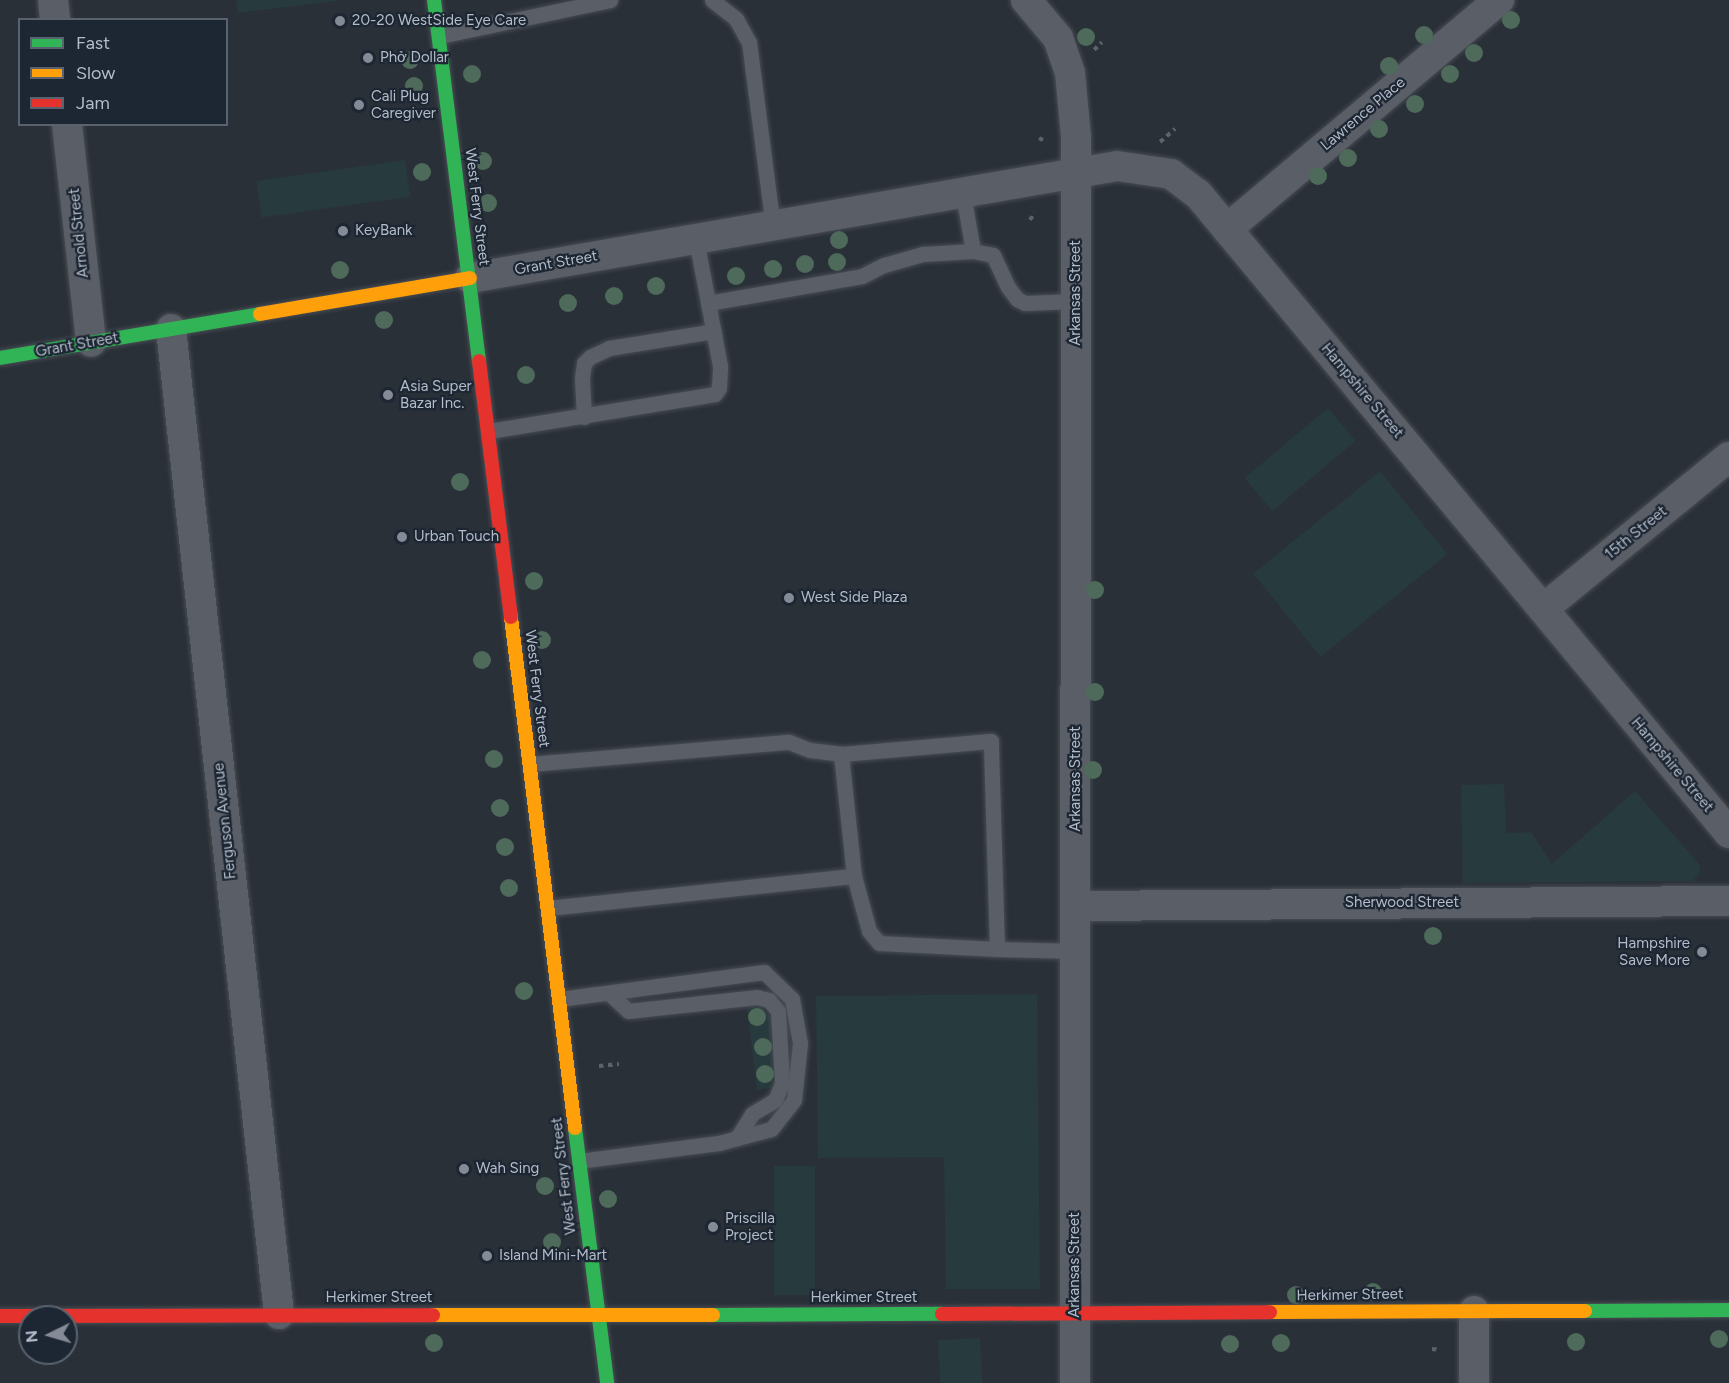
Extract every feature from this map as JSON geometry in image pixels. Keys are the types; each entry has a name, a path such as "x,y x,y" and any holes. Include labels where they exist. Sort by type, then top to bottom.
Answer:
{"street":[{"path":"53,0 55,18"},
{"name":"West Ferry Street","path":"434,0 607,1383"},
{"path":"1026,0 1058,38 1070,73 1075,113 1076,174"},
{"name":"Lawrence Place","path":"1227,229 1499,0"},
{"name":"Arnold Street","path":"67,126 92,342"},
{"name":"Hampshire Street","path":"1076,174 1117,166 1171,174 1198,194 1729,833"},
{"name":"Grant Street","path":"0,358 1076,174"},
{"name":"Arkansas Street","path":"1075,1383 1076,174"},
{"name":"Ferguson Avenue","path":"171,329 279,1314"},
{"name":"15th Street","path":"1543,609 1729,457"},
{"name":"Sherwood Street","path":"1076,906 1729,901"},
{"name":"Herkimer Street","path":"0,1316 279,1314 598,1316 1729,1310"},
{"path":"1474,1311 1474,1383"}],"lane":[{"path":"439,36 610,0"},
{"path":"712,0 736,19 749,42 773,226"},
{"path":"963,194 973,251"},
{"path":"489,431 715,394 719,388 721,373 696,239"},
{"path":"708,303 862,276 884,265 923,254 973,251 993,255 1008,287 1017,299 1024,303 1076,301"},
{"path":"584,417 582,378 584,363 590,357 609,348 714,331"},
{"path":"530,764 789,742 810,750 841,754 991,741 997,949"},
{"path":"841,754 854,876 869,932 879,943 1076,951"},
{"path":"548,908 854,876"},
{"path":"559,999 764,972 792,999 800,1043 794,1100 771,1129 719,1143 579,1161"},
{"path":"609,993 628,1011 758,997 769,1000 778,1011 782,1083 775,1100 752,1114 737,1138"}],"path":[{"path":"1156,146 1175,129"},
{"path":"1039,138 1045,141"},
{"path":"1030,220 1035,212"},
{"path":"598,1067 619,1064"},
{"path":"1432,1349 1442,1350"}],"green space":[{"path":"236,0 343,0 238,13"},
{"path":"405,160 410,197 262,218 256,181"},
{"path":"1328,408 1356,441 1272,511 1245,478"},
{"path":"1380,471 1447,554 1321,657 1253,574"},
{"path":"1504,784 1506,833 1531,832 1552,864 1635,791 1700,865 1699,874 1693,881 1463,883 1461,785"},
{"path":"1037,994 1040,1289 946,1289 944,1157 818,1158 816,996"},
{"path":"761,1005 772,1018 775,1067 771,1088 757,1090 747,1007"},
{"path":"774,1166 815,1166 815,1295 774,1295"},
{"path":"980,1338 982,1383 940,1383 938,1340"}],"traffic: fast":[{"path":"434,0 479,361"},
{"path":"0,358 260,314"},
{"path":"575,1128 607,1383"},
{"path":"1585,1311 1729,1310"},
{"path":"713,1315 942,1314"}],"traffic: slow":[{"path":"260,314 470,278"},
{"path":"511,617 575,1128"},
{"path":"1270,1312 1585,1311"},
{"path":"433,1315 713,1315"}],"traffic: jam":[{"path":"479,361 511,617"},
{"path":"942,1314 1270,1312"},
{"path":"0,1316 433,1315"}],"place":[{"name":"20-20 WestSide Eye Care","path":"340,21"},
{"name":"Phở Dollar","path":"368,58"},
{"name":"Cali Plug Caregiver","path":"359,105"},
{"name":"KeyBank","path":"343,231"},
{"name":"Asia Super Bazar Inc.","path":"388,395"},
{"name":"Urban Touch","path":"402,537"},
{"name":"West Side Plaza","path":"789,598"},
{"name":"Hampshire Save More","path":"1702,952"},
{"name":"Wah Sing","path":"464,1169"},
{"name":"Priscilla Project","path":"713,1227"},
{"name":"Island Mini-Mart","path":"487,1256"}]}
